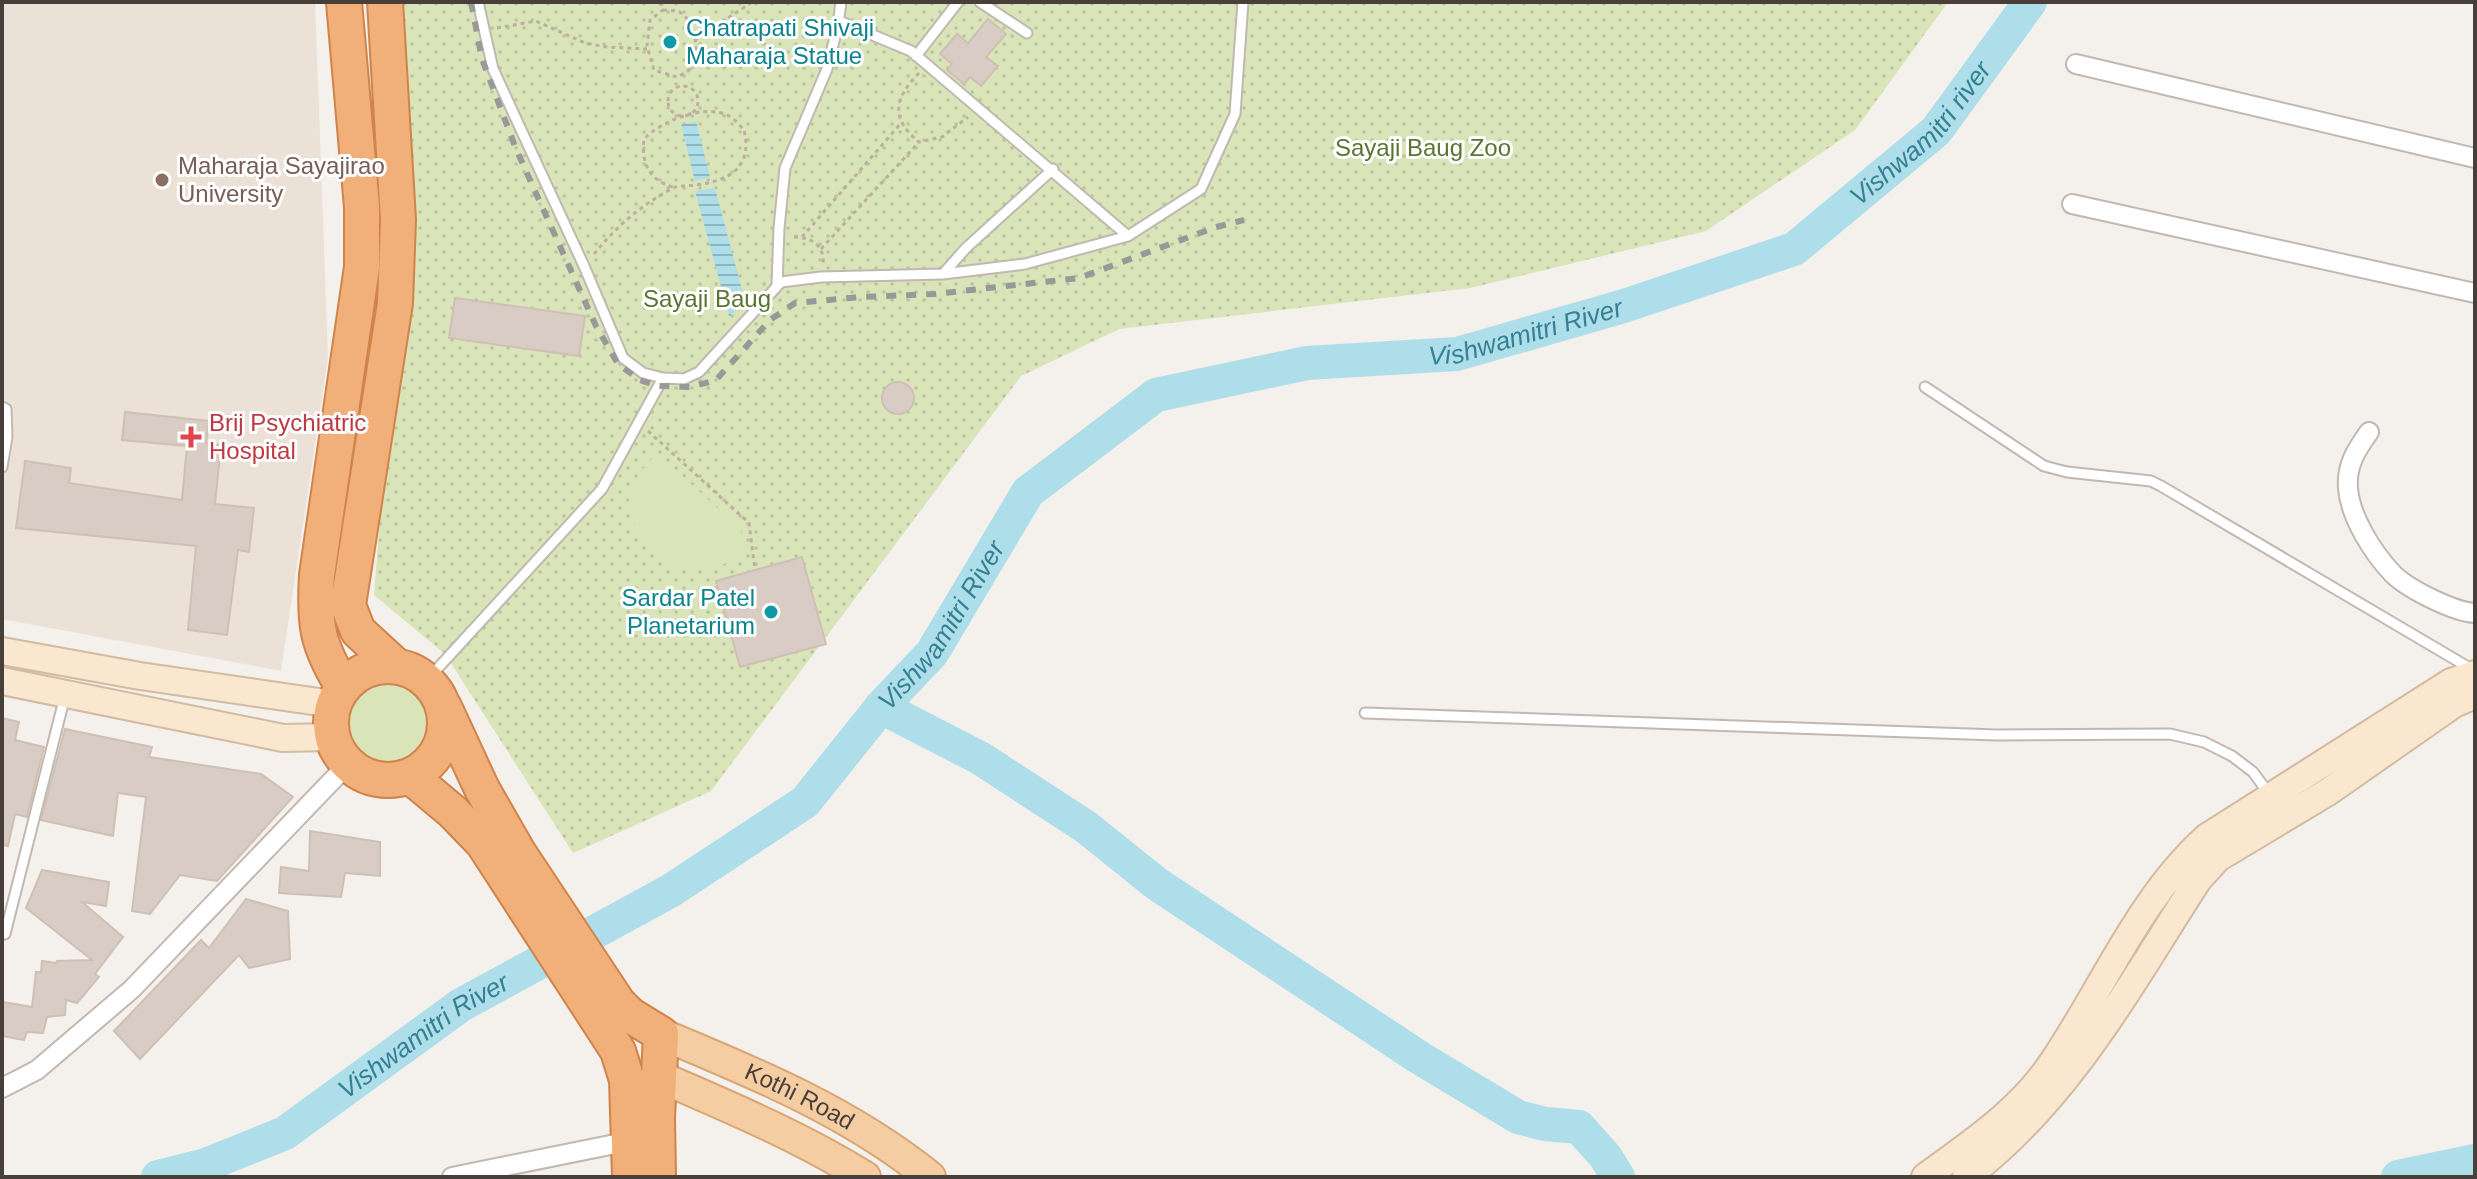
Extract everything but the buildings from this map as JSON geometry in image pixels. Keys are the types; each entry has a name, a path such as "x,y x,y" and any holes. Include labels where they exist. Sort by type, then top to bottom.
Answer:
{"highway":[{"path":"344,2 362,207 362,267 317,575 315,607 339,723 362,774 393,780 410,776 424,768 440,748 446,724 436,693"},
{"path":"385,2 398,220 395,303 348,605 358,631 395,665"},
{"path":"339,723 357,674 375,666 395,665 412,670 436,693 482,789 508,860 615,1011 627,1080 630,1177"},
{"path":"410,776 453,812 483,843 508,860"},
{"path":"615,1011 661,1034 658,1177"},
{"path":"623,1062 658,1076"}],"main road":[{"name":"Kothi Road","path":"661,1034 820,1103 903,1167 930,1177"},
{"name":"Kothi Road","path":"658,1076 780,1129 865,1177"}],"street":[{"path":"2076,64 2475,158"},
{"path":"2072,204 2475,293"},
{"path":"2369,432 2352,455 2348,487 2353,510 2376,553 2395,576 2440,602 2466,613 2475,613"},
{"path":"2,651 140,676 339,723"},
{"path":"1925,1177 2011,1113 2051,1065 2198,880 2207,837 2451,682 2475,672"},
{"path":"2,681 283,738 339,723"},
{"path":"2200,860 2218,858 2328,792 2454,704 2475,695"},
{"path":"2,1088 37,1070 132,989 339,723"},
{"path":"1966,1177 1992,1157 2058,1089 2121,974"},
{"path":"452,1177 630,1141"}],"lane":[{"path":"478,2 493,69 623,358 643,373 684,379 699,372 781,282 821,277 943,274 1025,264 1128,236 1201,189 1235,114 1240,4"},
{"path":"777,286 785,168 827,69 841,2"},
{"path":"916,56 958,2"},
{"path":"980,2 1027,33"},
{"path":"839,21 865,30 916,56 1053,169 1128,236"},
{"path":"943,274 966,248 1053,169"},
{"path":"436,693 511,590 602,489 663,378"},
{"path":"1925,387 2044,466 2067,472 2151,481 2161,486 2475,672"},
{"path":"2,407 6,409 8,424 2,467"},
{"path":"5,934 65,696"},
{"path":"1365,713 1997,735 2170,734 2204,742 2232,756 2253,772 2270,796"}],"path":[{"path":"661,2 663,10"},
{"path":"695,40 752,2"},
{"path":"663,10 679,11 687,18 695,40 697,53 694,64 686,73 677,77 654,70 647,49 650,20 663,10"},
{"path":"484,31 536,21 585,43 647,49"},
{"path":"919,142 905,130 897,104 903,89 927,65"},
{"path":"677,77 679,86"},
{"path":"679,86 688,86 698,97 698,106 687,116 677,115 669,108 670,93 679,86"},
{"path":"821,249 919,142 942,137 959,126 978,107"},
{"path":"584,266 630,214 673,187 704,184 729,177 740,167 745,155 744,130 729,116 712,112 668,121 653,129 644,139 645,165 653,177 673,187"},
{"path":"802,237 902,122"},
{"path":"778,239 802,237 814,242 821,249 824,260 821,277"},
{"path":"638,422 749,523 755,570"}],"shaded area":[{"name":"Maharaja Sayajirao University","path":"2,2 315,2 328,357 281,671 2,619"}],"green space":[{"name":"Sayaji Baug","path":"399,2 1948,2 1855,130 1706,231 1470,288 1119,329 1021,376 711,791 573,853 445,654 374,595 389,406"},
{"path":"657,453 741,529 743,555 712,570 671,567 644,538 630,512 629,499 642,470"},
{"path":"383,682 399,682 414,689 425,700 432,723 429,739 420,752 399,764 383,764 368,757 357,746 350,731 350,715 357,700 368,689"}],"water":[{"path":"696,121 710,177 695,181 681,125"},
{"path":"715,188 745,301 744,306 729,316 695,191"}],"waterway":[{"name":"Vishwamitri River","path":"158,1177 206,1165 285,1133 461,1005 670,891 805,802 881,707 932,653 1028,492 1156,395 1307,363 1457,354 1624,306 1794,249 1936,131 2030,2"},
{"path":"881,707 980,758 1086,827 1157,884 1420,1058 1518,1117 1545,1124 1579,1127 1605,1156 1618,1177"},
{"path":"2398,1177 2475,1161"}],"railway":[{"path":"471,2 482,59 516,149 596,326 618,364 640,380 658,386 691,387 716,380 770,320 795,303 935,294 1079,278 1216,227 1244,220"}],"place":[{"name":"Chatrapati Shivaji Maharaja Statue","path":"670,42"},
{"name":"Maharaja Sayajirao University","path":"162,180"},
{"name":"Brij Psychiatric Hospital","path":"191,437"},
{"name":"Sardar Patel Planetarium","path":"771,612"}],"water label":[{"name":"Vishwamitri river","path":"1918,131"}],"park label":[{"name":"Sayaji Baug Zoo","path":"1423,148"}]}
